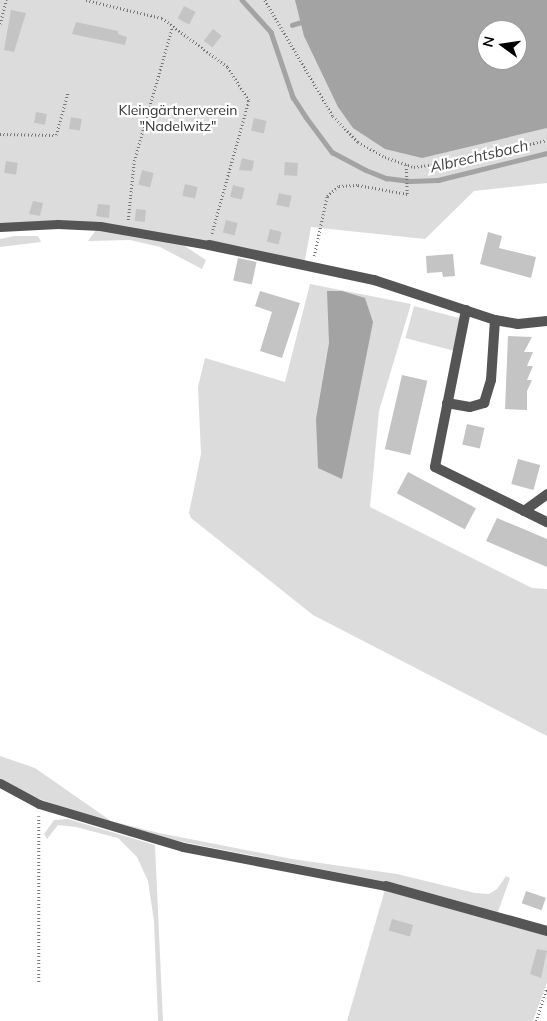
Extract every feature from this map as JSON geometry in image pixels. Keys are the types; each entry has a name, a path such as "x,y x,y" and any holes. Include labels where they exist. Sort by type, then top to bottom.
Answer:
{"street":[{"path":"209,245 374,280 494,320 518,324 547,321"},
{"path":"466,310 435,467 547,522"},
{"path":"448,403 470,406 484,403 492,380 494,320"},
{"path":"524,510 547,494"},
{"path":"386,886 547,931"}],"lane":[{"path":"0,227 58,224 128,228 209,245"},
{"path":"0,783 39,804 183,847 386,886"}],"path":[{"path":"0,24 6,0"},
{"path":"86,0 162,18 172,28 228,67 249,101 209,245"},
{"path":"265,0 333,116 358,142 414,168 448,163 547,140"},
{"path":"128,228 134,160 172,28"},
{"path":"0,134 56,135 68,92"},
{"path":"312,267 327,196 339,186 358,185 398,195 407,194 406,165"},
{"path":"39,804 39,983"},
{"path":"536,1021 547,988"}],"green space":[{"name":"Kleingärtnerverein \"Nadelwitz\"","path":"0,0 547,0 547,183 474,191 425,239 311,227 304,265 128,228 0,227"},
{"path":"96,230 180,243 206,260 202,269 160,247 130,240 88,241"},
{"path":"14,236 38,236 41,242 0,247 0,239"},
{"path":"310,284 411,304 379,411 370,507 532,588 547,589 547,736 313,615 191,518 189,513 201,454 198,387 205,358 285,382"},
{"path":"414,306 462,319 454,351 405,338"},
{"path":"0,756 35,768 111,821 159,833 292,859 397,874 475,893 489,894 497,889 506,876 510,878 498,912 397,884 163,838 106,823 28,795 0,781"},
{"path":"68,819 155,845 163,1021 158,1021 154,921 148,881 137,857 118,838 76,827 58,825 47,839 44,834 54,820"},
{"path":"386,886 547,931 547,982 533,1021 347,1021"}],"shaded area":[{"path":"295,0 547,0 547,128 422,158 385,149 353,128 338,107 304,36"},
{"path":"327,291 342,291 365,298 373,322 342,479 318,468 316,419 329,343"}],"building":[{"path":"184,6 196,12 189,24 178,18"},
{"path":"11,10 26,13 14,52 4,50"},
{"path":"76,22 118,31 118,34 127,37 125,45 72,34"},
{"path":"213,29 222,36 212,48 204,41"},
{"path":"36,112 47,114 45,125 34,123"},
{"path":"71,117 82,119 80,131 69,129"},
{"path":"254,118 267,121 264,134 251,131"},
{"path":"242,158 254,161 252,171 239,170"},
{"path":"6,161 18,163 16,175 4,173"},
{"path":"285,162 298,163 297,176 284,175"},
{"path":"142,170 154,173 150,187 138,185"},
{"path":"185,184 198,187 195,199 182,196"},
{"path":"233,185 245,188 242,200 230,197"},
{"path":"279,193 292,196 289,208 276,205"},
{"path":"33,201 43,203 40,216 29,214"},
{"path":"98,204 110,205 109,218 96,216"},
{"path":"136,209 146,210 145,222 135,221"},
{"path":"226,220 238,223 234,236 223,233"},
{"path":"270,229 282,232 278,245 267,242"},
{"path":"488,232 502,236 499,248 536,257 531,278 480,264"},
{"path":"453,254 455,276 443,277 442,272 427,273 426,256"},
{"path":"238,258 257,262 252,284 233,280"},
{"path":"260,291 300,303 282,358 260,351 272,312 255,306"},
{"path":"508,336 532,337 524,352 533,352 527,366 533,366 527,380 532,380 527,391 527,410 505,409"},
{"path":"402,375 427,381 410,455 385,449"},
{"path":"467,424 485,428 480,449 462,444"},
{"path":"518,459 540,465 533,490 511,484"},
{"path":"408,472 476,508 465,529 397,493"},
{"path":"497,518 547,539 547,567 486,541"},
{"path":"526,891 546,898 542,910 522,903"},
{"path":"392,919 413,925 410,937 389,931"},
{"path":"537,949 547,951 541,978 530,974"}],"waterway":[{"name":"Albrechtsbach","path":"242,0 271,32 293,97 306,117 332,152 366,170 386,178 410,181 438,180 547,153"},
{"path":"292,25 301,22"}]}
